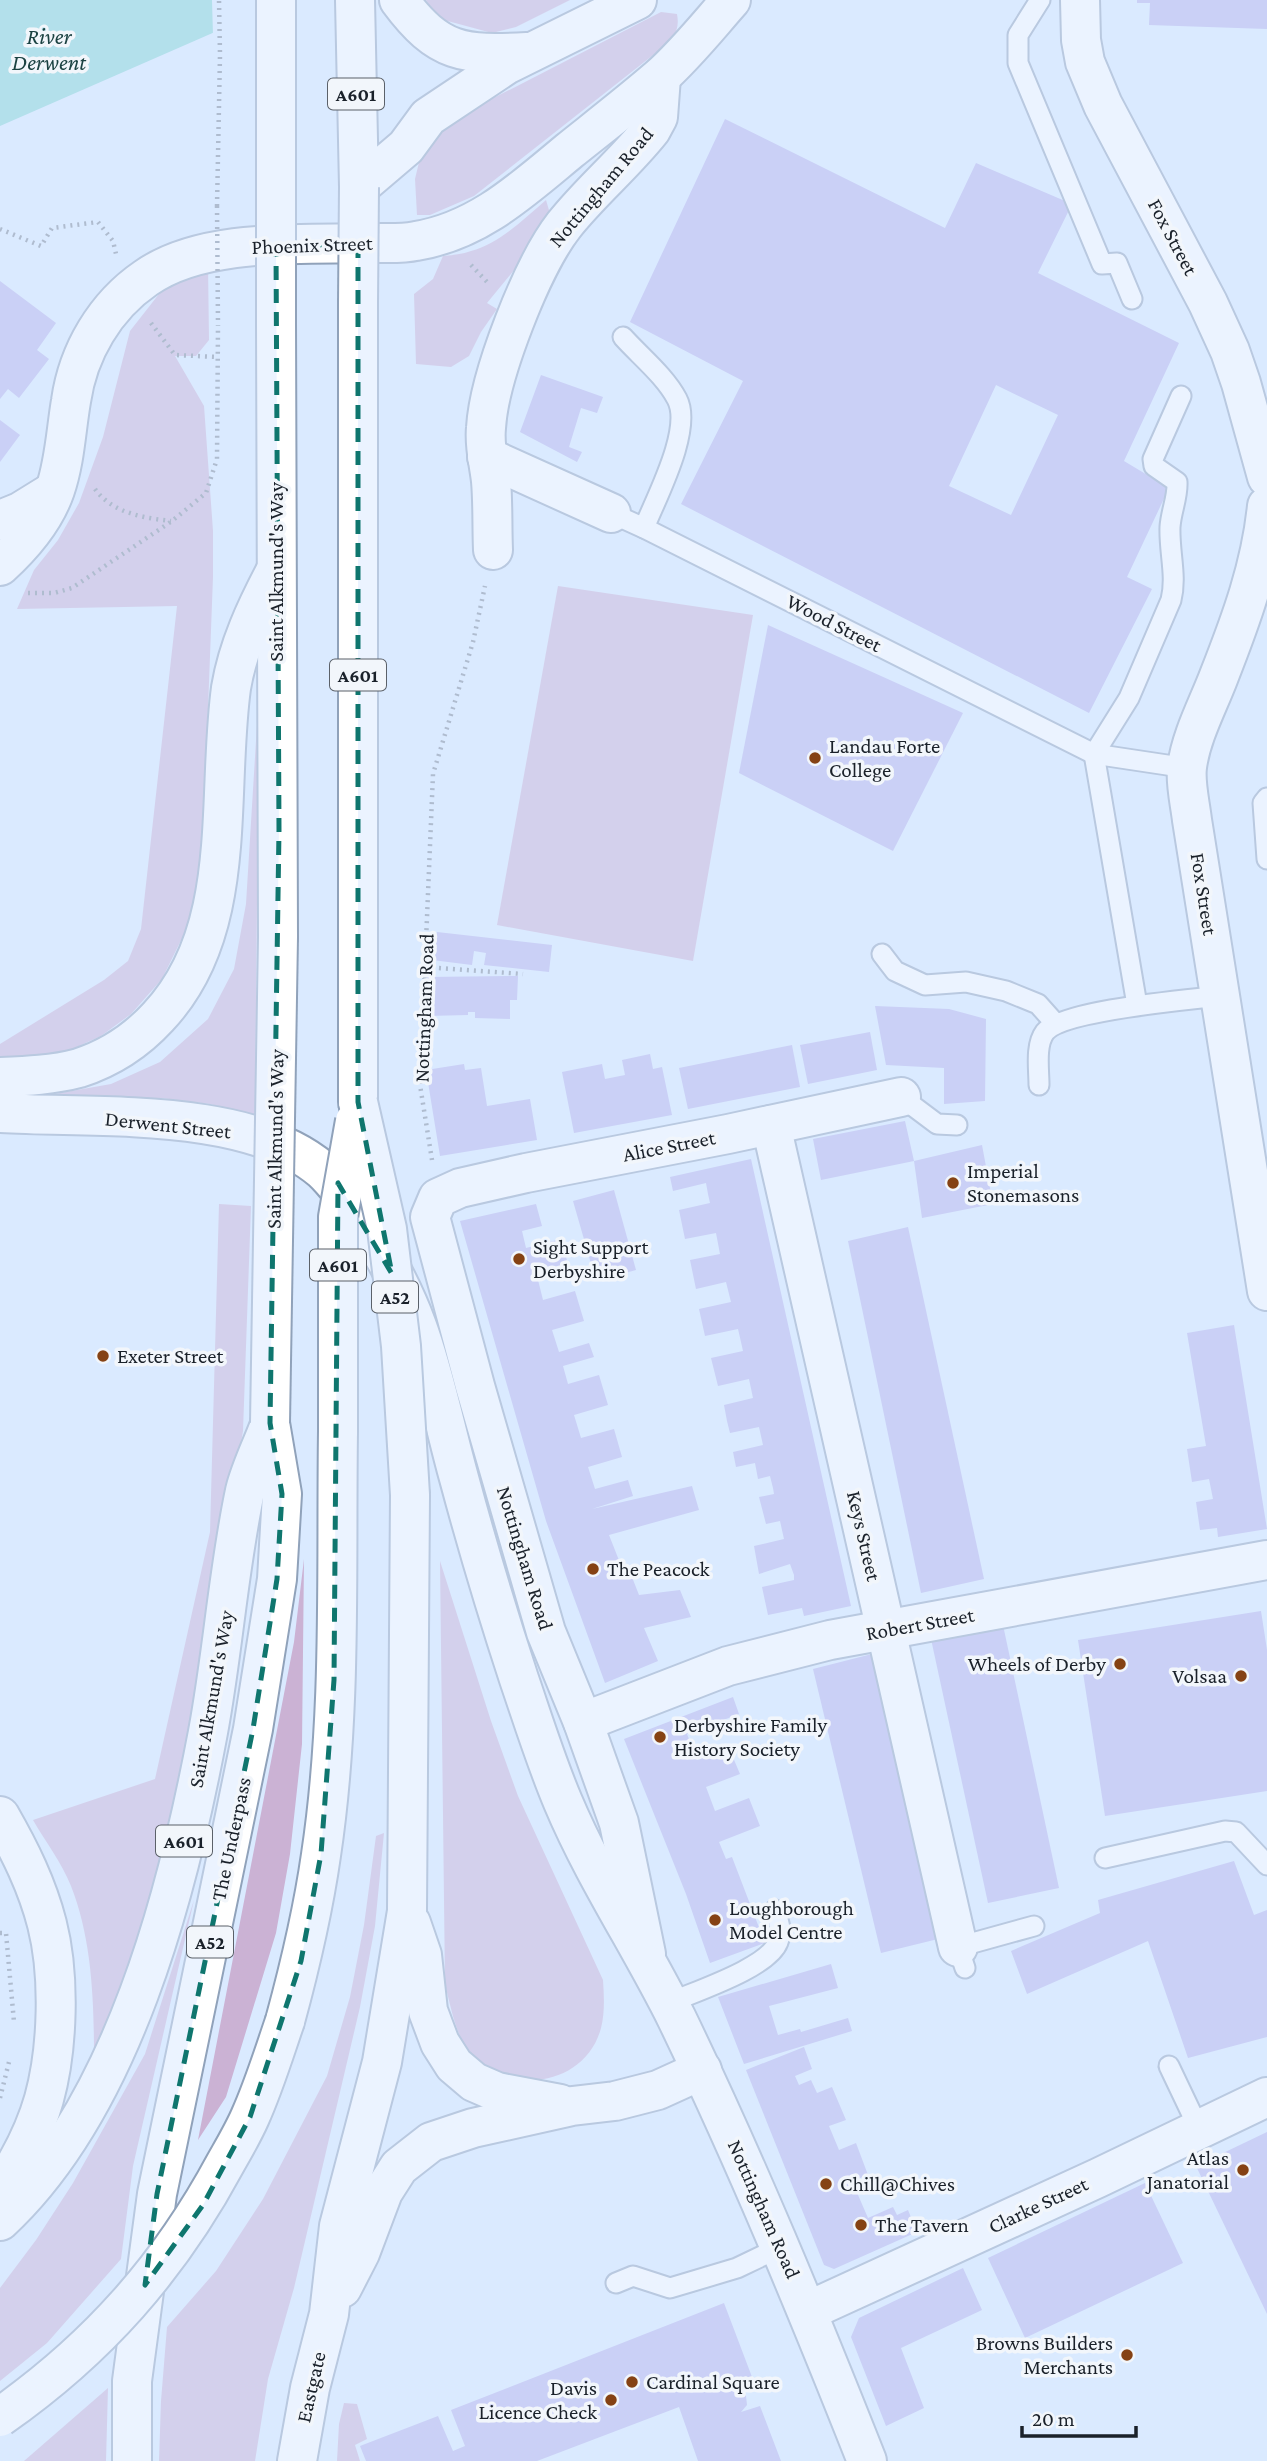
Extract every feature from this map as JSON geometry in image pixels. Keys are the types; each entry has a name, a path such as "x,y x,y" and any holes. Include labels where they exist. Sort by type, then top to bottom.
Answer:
{"main road":[{"name":"A601","path":"0,2417 75,2357 121,2315 203,2206 250,2117 285,2021 301,1961 321,1854 330,1766 334,1680 338,1217 358,1101 359,187 355,0"},
{"path":"399,0 433,37 448,46 464,52 485,54 529,52"},
{"path":"359,187 406,147 428,117 529,52 637,0"},
{"name":"Phoenix Street","path":"10,579 35,527 47,510 55,489 71,397 86,348 105,317 128,292 160,269 216,251 235,248 414,242 444,236 478,221 502,205 660,77 699,39 731,0"},
{"name":"Fox Street","path":"1080,0 1084,62 1103,106 1208,303 1230,351 1267,477"},
{"name":"Saint Alkmund's Way","path":"0,2221 24,2198 52,2164 101,2081 131,2011 168,1910 208,1732 246,1489 270,1423 279,830 276,17"},
{"name":"Nottingham Road","path":"493,551 492,502 485,429 489,399 524,300 550,246 564,225 651,130 658,117 660,77"},
{"name":"Wood Street","path":"487,457 627,521"},
{"path":"0,520 20,512 55,489"},
{"name":"Fox Street","path":"1267,506 1264,535 1253,582 1239,626 1196,736 1187,768 1192,820 1267,1291"},
{"path":"0,1077 56,1073 88,1065 115,1053 135,1039 172,1002 187,977 207,931 212,908 218,866 232,686 248,624 276,570"},
{"name":"Alice Street","path":"438,1198 460,1188 526,1173 901,1097"},
{"name":"A52","path":"329,2314 340,2226 382,2062 407,1911 410,1495 401,1346 387,1229 358,1101"},
{"name":"Derwent Street","path":"0,1113 125,1118 193,1123 234,1130 273,1142 302,1156 323,1171 352,1204 376,1242 417,1326 458,1478"},
{"name":"Keys Street","path":"771,1125 962,1957"},
{"name":"Nottingham Road","path":"438,1198 430,1217 475,1386 546,1632 583,1722 619,1823 648,1963"},
{"name":"The Underpass","path":"132,2461 132,2381 157,2194 253,1729 277,1579 282,1494 270,1423"},
{"name":"Nottingham Road","path":"458,1478 494,1601 561,1798 580,1840 648,1963 702,2070 781,2247 867,2461"},
{"name":"Robert Street","path":"583,1722 749,1659 830,1640 1267,1560"},
{"path":"0,1816 21,1854 42,1906 51,1945 56,1995 53,2044 44,2097 34,2127 0,2190"},
{"path":"407,1911 422,1955 428,2011 440,2043 454,2065 474,2082 497,2092 572,2106"},
{"path":"329,2314 360,2253 383,2192 408,2159 431,2142 473,2128 572,2106 615,2101 658,2090 702,2070"},
{"name":"Clarke Street","path":"808,2311 1267,2097"},
{"name":"Eastgate","path":"297,2461 310,2388 329,2314"}],"lane":[{"path":"1040,0 1018,35 1018,63 1102,264 1117,263 1132,299"},
{"path":"623,337 678,400 681,424 674,452 627,521"},
{"path":"1137,1005 1094,754 1129,698 1175,586 1170,531 1177,482 1154,466 1153,458 1181,396"},
{"name":"Wood Street","path":"627,521 1094,754 1187,768"},
{"path":"1267,798 1263,803 1267,859"},
{"path":"883,954 895,971 925,985 966,982 1006,991 1038,1004 1055,1023"},
{"path":"1039,1085 1039,1053 1044,1034 1055,1023 1137,1005 1220,996"},
{"path":"901,1097 937,1124 957,1125"},
{"path":"1105,1858 1225,1831 1236,1832 1267,1865"},
{"path":"669,2003 750,1969 768,1956 779,1940 780,1931 775,1910"},
{"path":"962,1957 1034,1926"},
{"path":"1169,2066 1199,2129"},
{"path":"616,2283 633,2276 670,2288 737,2268 781,2247"}],"path":[{"path":"10,579 54,593 72,588 172,521 206,493 211,483 217,459 219,0"},
{"path":"0,229 41,246 52,228 99,222 113,241 128,292 175,355 218,357"},
{"path":"444,236 494,289 524,300"},
{"path":"64,447 99,494 113,506 150,519 172,521"},
{"name":"Nottingham Road","path":"438,1198 420,1085 433,774 473,642 493,551"},
{"path":"425,967 523,974"},
{"path":"0,1933 6,1933 14,2024"},
{"path":"0,2098 12,2049"}],"highlighted area":[{"path":"358,244 358,1102 392,1274 338,1183 334,1680 321,1854 301,1961 250,2117 203,2205 145,2285 157,2194 253,1729 277,1579 282,1494 270,1423 279,830 276,246"}],"shaded area":[{"path":"426,0 570,0 516,27 492,33 444,20"},
{"path":"661,12 677,14 678,20 675,33 662,48 474,196 430,215 417,215 415,179 420,158 445,123"},
{"path":"546,200 551,217 529,252 487,303 497,309 469,356 451,367 416,364 414,294 433,279 443,256 468,252 492,242 511,230"},
{"path":"208,265 209,340 196,356 175,356 204,406 213,531 202,867 188,926 162,979 131,1014 101,1036 70,1050 0,1061 0,1044 104,980 128,961 141,929 177,606 17,609 34,570 58,540 79,503 103,437 130,331 177,276"},
{"path":"558,586 753,615 693,961 497,925"},
{"path":"259,692 255,1115 210,1104 161,1098 15,1101 111,1084 160,1062 208,1019 234,969 246,904"},
{"path":"219,1204 251,1206 243,1431 176,1814 132,1961 94,2057 88,1949 78,1906 67,1877 33,1820 155,1779 210,1532"},
{"path":"304,1559 302,1744 290,1854 276,1933 226,2097 198,2140 294,1642"},
{"path":"440,1561 518,1796 603,1980 603,2016 595,2043 576,2065 551,2078 521,2079 487,2069 477,2063 460,2036 445,1984"},
{"path":"384,1833 375,1926 360,2007 294,2288 268,2379 255,2461 159,2461 167,2327 216,2271 263,2199 327,2076 350,1997 364,1925 376,1836"},
{"path":"194,1900 133,2166 121,2259 47,2343 0,2381 0,2288 36,2240 73,2183 145,2054"},
{"path":"108,2388 106,2461 24,2461"},
{"path":"344,2403 357,2404 367,2439 355,2445 360,2461 337,2461 339,2424"}],"water":[{"name":"River Derwent","path":"0,0 288,0 0,126"}],"pier":[{"path":"212,0 291,0 213,36"}],"building":[{"path":"1137,0 1267,0 1267,29 1149,25 1150,3 1137,3"},
{"path":"725,119 945,228 976,163 1072,204 1038,273 1179,343 1124,461 1169,488 1127,577 1152,589 1089,713 681,504 743,381 630,322","holes":["996,385 1058,415 1011,515 949,486"]},
{"path":"0,281 56,323 37,350 49,359 19,398 8,389 0,399"},
{"path":"541,375 603,397 597,413 581,408 569,447 582,452 577,462 520,432"},
{"path":"0,420 20,435 0,462"},
{"path":"768,625 963,713 893,851 739,773"},
{"path":"437,932 552,945 549,972 484,965 486,953 474,951 472,965 432,960"},
{"path":"518,976 517,1000 510,1000 510,1019 475,1018 475,1012 468,1012 468,1015 427,1016 427,977"},
{"path":"875,1006 949,1009 986,1019 985,1101 944,1104 944,1068 886,1065"},
{"path":"870,1032 877,1070 808,1084 800,1045"},
{"path":"792,1045 800,1087 688,1109 679,1068"},
{"path":"650,1054 653,1069 662,1067 672,1115 574,1133 562,1072 602,1064 605,1079 625,1075 622,1060"},
{"path":"464,1064 465,1070 481,1068 487,1106 530,1099 537,1140 440,1156 426,1070"},
{"path":"905,1121 914,1161 821,1180 813,1139"},
{"name":"Imperial Stonemasons","path":"982,1145 993,1204 922,1218 914,1161"},
{"path":"751,1159 851,1606 804,1616 802,1608 768,1615 762,1587 794,1580 794,1575 790,1564 759,1574 754,1546 784,1539 780,1521 766,1524 759,1497 774,1494 770,1476 758,1479 755,1463 736,1467 733,1452 763,1445 759,1427 730,1433 727,1421 724,1405 753,1398 749,1379 718,1386 711,1358 743,1351 738,1329 705,1336 699,1309 731,1302 726,1282 696,1289 690,1260 720,1254 716,1233 685,1239 679,1210 710,1203 706,1183 673,1191 670,1177"},
{"path":"614,1190 636,1270 596,1281 573,1201"},
{"path":"536,1204 542,1226 522,1231 526,1248 561,1239 570,1271 538,1280 543,1300 575,1291 584,1321 552,1330 559,1352 589,1343 594,1357 563,1366 568,1384 599,1375 608,1405 574,1415 581,1438 614,1429 622,1457 588,1467 595,1489 628,1480 633,1496 592,1509 692,1486 699,1510 609,1535 624,1573 630,1572 639,1595 680,1590 691,1617 644,1628 658,1661 605,1683 546,1521 460,1221"},
{"path":"908,1227 984,1579 921,1593 848,1241"},
{"path":"1234,1325 1267,1529 1218,1537 1217,1528 1200,1530 1196,1502 1213,1499 1209,1479 1192,1482 1187,1449 1206,1446 1187,1333"},
{"path":"1261,1611 1267,1650 1267,1791 1105,1816 1078,1640"},
{"path":"1003,1625 1059,1888 988,1903 931,1639"},
{"path":"872,1654 938,1939 881,1953 813,1669"},
{"path":"733,1697 739,1714 687,1734 697,1760 729,1748 740,1774 706,1787 715,1811 749,1798 760,1826 719,1842 726,1859 732,1857 765,1943 710,1963 686,1894 624,1739"},
{"path":"1234,1861 1254,1915 1267,1910 1267,2037 1188,2058 1148,1941 1027,1994 1011,1951 1100,1913 1098,1900"},
{"path":"831,1964 838,1988 769,2006 778,2035 800,2029 801,2032 848,2018 852,2031 744,2064 718,1997"},
{"path":"804,2047 812,2069 795,2076 799,2085 811,2080 817,2093 832,2087 846,2120 829,2126 839,2150 856,2143 868,2175 852,2181 868,2218 893,2207 897,2215 908,2210 917,2232 834,2269 824,2265 746,2070"},
{"path":"1267,2132 1267,2314 1196,2166"},
{"path":"1145,2183 1183,2263 1025,2338 988,2258"},
{"path":"963,2268 982,2310 901,2348 924,2408 886,2426 851,2337 859,2318"},
{"name":"Cardinal Square","path":"724,2303 752,2377 731,2387 741,2390 746,2396 747,2405 741,2412 760,2406 781,2461 698,2461 679,2407 537,2461 366,2461 360,2446 438,2416 453,2451 465,2446 451,2410"}],"place":[{"name":"Landau Forte College","path":"815,758"},
{"name":"Imperial Stonemasons","path":"953,1183"},
{"name":"Sight Support Derbyshire","path":"519,1259"},
{"name":"Exeter Street","path":"103,1356"},
{"name":"The Peacock","path":"593,1569"},
{"name":"Wheels of Derby","path":"1120,1664"},
{"name":"Volsaa","path":"1241,1676"},
{"name":"Derbyshire Family History Society","path":"660,1737"},
{"name":"Loughborough Model Centre","path":"715,1920"},
{"name":"Atlas Janatorial","path":"1243,2170"},
{"name":"Chill@Chives","path":"826,2184"},
{"name":"The Tavern","path":"861,2225"},
{"name":"Browns Builders Merchants","path":"1127,2355"},
{"name":"Cardinal Square","path":"632,2382"},
{"name":"Davis Licence Check","path":"611,2400"}]}
